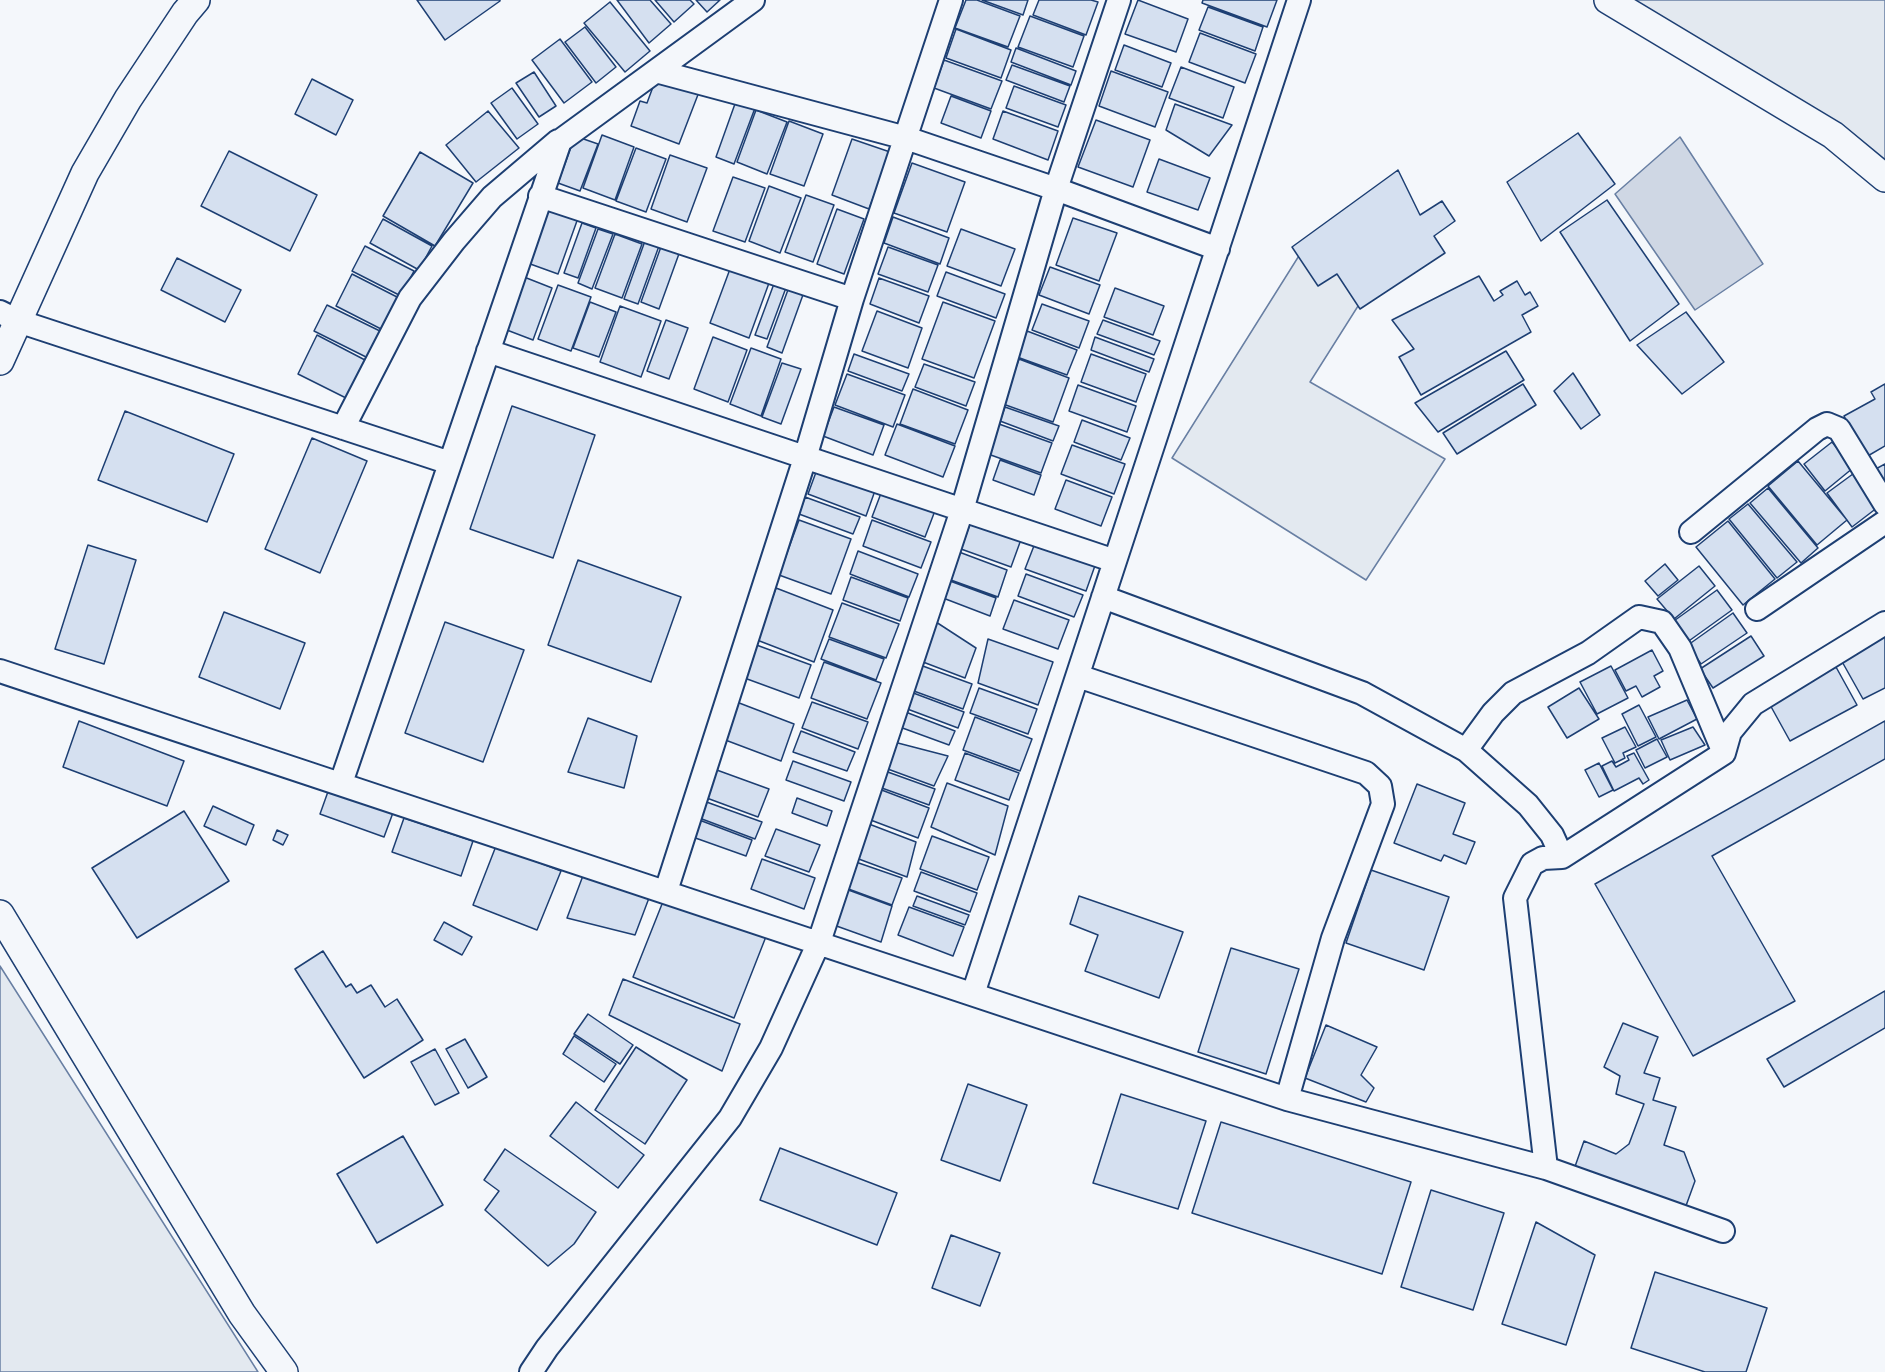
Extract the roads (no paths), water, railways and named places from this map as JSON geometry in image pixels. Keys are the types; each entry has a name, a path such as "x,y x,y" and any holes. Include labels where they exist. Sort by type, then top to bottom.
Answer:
{"street":[{"path":"0,361 9,316 85,173 128,99 196,0"},
{"path":"343,428 416,290 492,197 560,141 753,0"},
{"path":"666,891 805,458 852,299 951,0"},
{"path":"531,1372 547,1348 730,1118 771,1048 819,942 962,510 1056,189 1119,0"},
{"path":"973,994 1299,0"},
{"path":"1608,0 1833,135 1885,178"},
{"path":"656,71 906,138 1056,189 1218,249"},
{"path":"341,783 560,141"},
{"path":"540,196 852,299"},
{"path":"9,316 450,463"},
{"path":"488,351 1115,561"},
{"path":"1691,532 1817,429 1827,424 1839,429 1885,504"},
{"path":"1757,609 1885,522"},
{"path":"1103,597 1362,693 1466,750 1528,805 1552,835 1562,857"},
{"path":"1466,750 1493,713 1513,693 1588,653 1639,617 1662,622 1680,648 1724,753"},
{"path":"1546,1168 1515,898 1532,864 1543,858 1562,857 1724,753 1730,732 1753,704 1885,623"},
{"path":"0,672 341,783 1287,1099 1546,1168 1723,1231"},
{"path":"1078,676 1366,773 1380,786 1383,804 1333,938 1287,1099"},
{"path":"0,914 242,1314 284,1372"}]}
